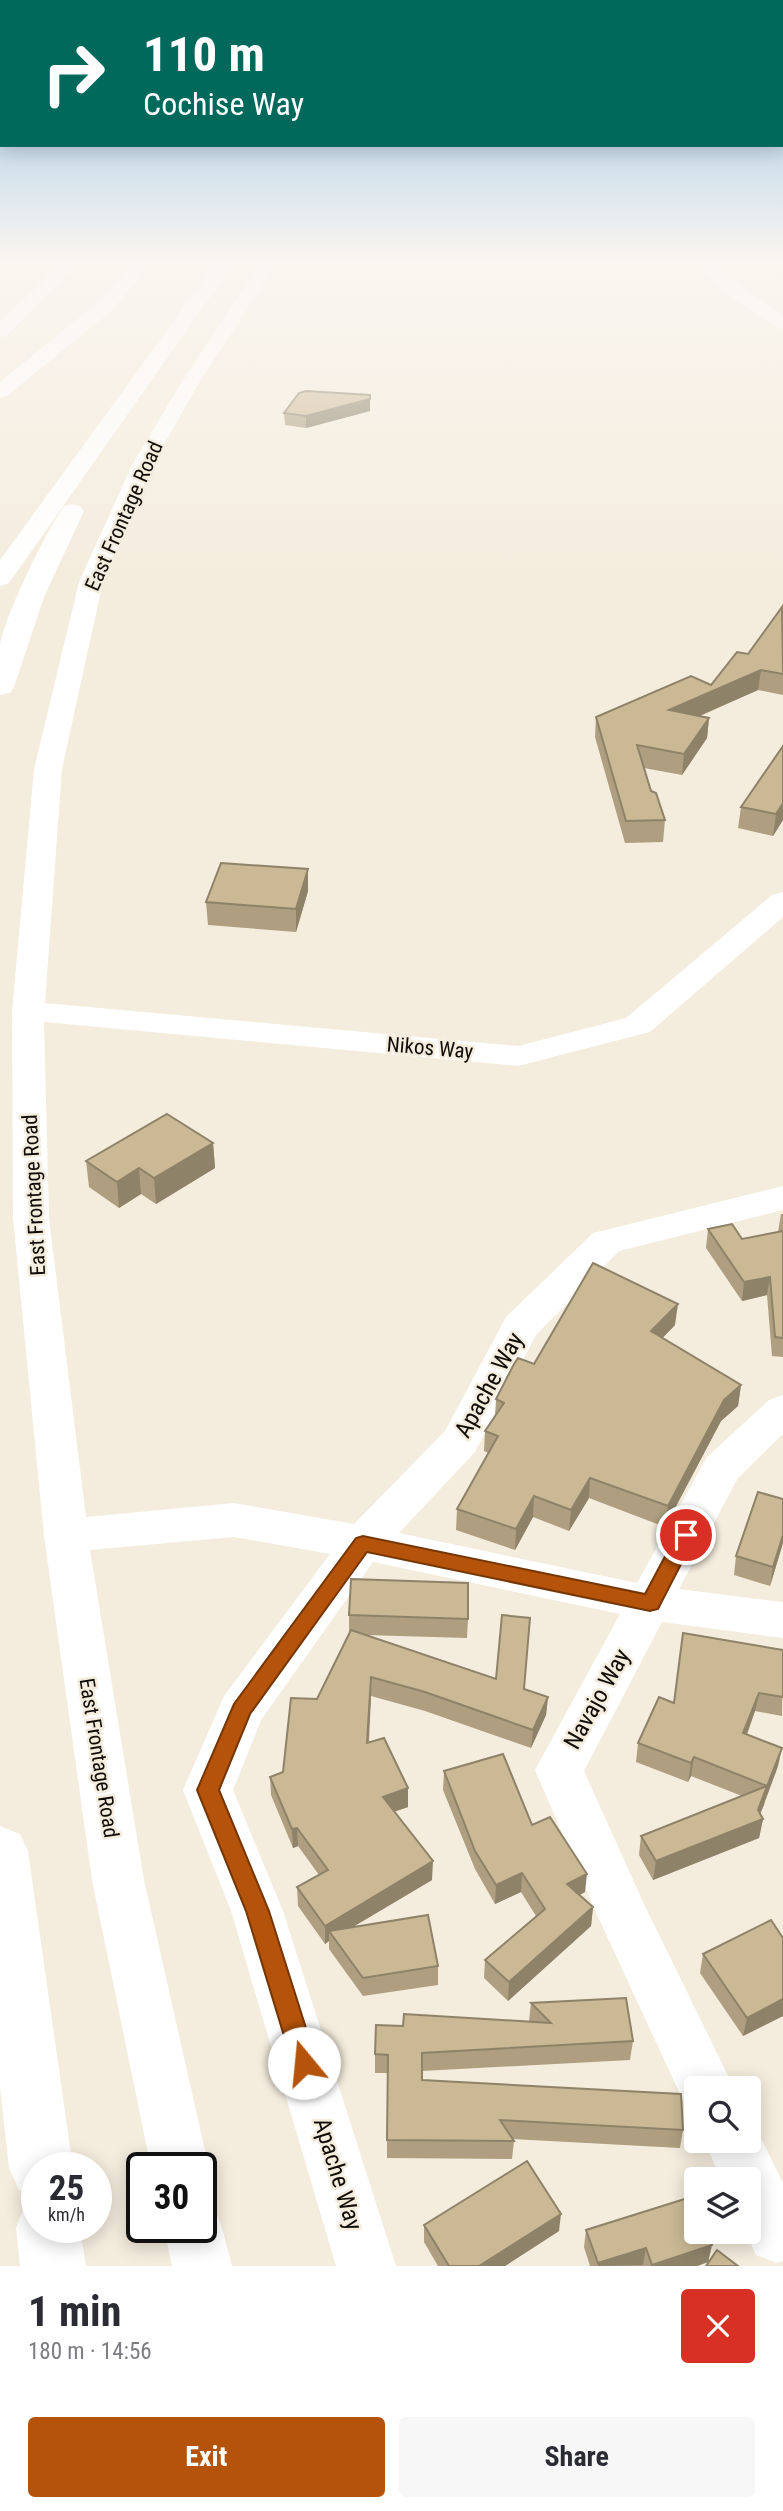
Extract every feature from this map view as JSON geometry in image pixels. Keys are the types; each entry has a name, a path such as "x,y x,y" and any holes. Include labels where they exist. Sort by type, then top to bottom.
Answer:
{"highway":[{"path":"0,392 28,369"},
{"path":"0,578 149,369"},
{"path":"0,687 15,636 46,562 84,489 84,460"},
{"path":"0,1851 39,2152"},
{"path":"50,2243 53,2266"}],"street":[{"name":"East Frontage Road","path":"177,2152 118,1880 66,1536 31,1218 29,1011 48,769 91,582 142,465 199,369"},
{"name":"Nikos Way","path":"29,1011 518,1056 638,1025 783,901"},
{"name":"Apache Way","path":"366,2266 257,1911 208,1790 241,1710 363,1543 460,1441 520,1327 606,1242 783,1198"},
{"name":"Navajo Way","path":"700,2076 625,1919 559,1770 722,1468 783,1410"},
{"path":"66,1536 234,1520 363,1543 650,1603 783,1620"},
{"path":"738,2153 777,2234"},
{"path":"197,2243 202,2266"}],"building":[{"path":"306,391 370,395 370,399 306,416 284,413 299,393"},
{"path":"782,607 783,674 761,670 669,710 709,718 684,754 637,745 651,791 656,793 665,820 626,821 596,717 691,676 711,685 737,652 748,654"},
{"path":"783,746 783,803 776,814 741,807"},
{"path":"221,863 308,869 296,909 206,902"},
{"path":"167,1114 213,1143 154,1178 139,1168 117,1182 86,1161"},
{"path":"732,1224 742,1239 783,1231 783,1338 775,1337 770,1277 744,1282 708,1229"},
{"path":"593,1263 678,1304 651,1331 741,1385 724,1400 668,1506 590,1478 571,1510 534,1496 516,1529 457,1509 498,1436 485,1431 504,1403 496,1399 514,1364 518,1358 534,1364"},
{"path":"758,1492 783,1499 783,1535 773,1567 736,1556"},
{"path":"351,1579 468,1583 468,1619 349,1615"},
{"path":"502,1615 530,1618 524,1689 548,1697 533,1730 425,1692 371,1677 367,1743 384,1738 408,1788 383,1797 433,1861 325,1926 297,1887 328,1870 297,1828 292,1829 270,1777 283,1772 291,1698 317,1699 351,1630 496,1679"},
{"path":"683,1633 783,1650 783,1697 759,1693 743,1733 782,1748 767,1786 694,1757 691,1763 638,1743 659,1697 674,1703"},
{"path":"503,1754 532,1825 550,1817 587,1874 567,1884 593,1907 509,1982 485,1960 545,1909 522,1873 496,1885 475,1851 444,1771"},
{"path":"767,1786 758,1810 763,1819 656,1861 641,1836"},
{"path":"428,1915 438,1966 363,1978 329,1931"},
{"path":"771,1920 783,1938 783,1999 747,2018 703,1954"},
{"path":"626,1998 633,2041 422,2053 422,2080 681,2094 683,2130 500,2120 514,2141 387,2140 388,2055 375,2054 376,2025 403,2026 404,2014 551,2023 531,2003"},
{"path":"527,2161 561,2214 479,2266 449,2266 424,2225"},
{"path":"684,2199 684,2244 712,2245 652,2265 646,2248 598,2263 586,2230"},
{"path":"717,2250 738,2266 706,2266"}],"route":[{"path":"304,2063 257,1911 208,1790 241,1710 363,1543 650,1603 686,1535"}]}
